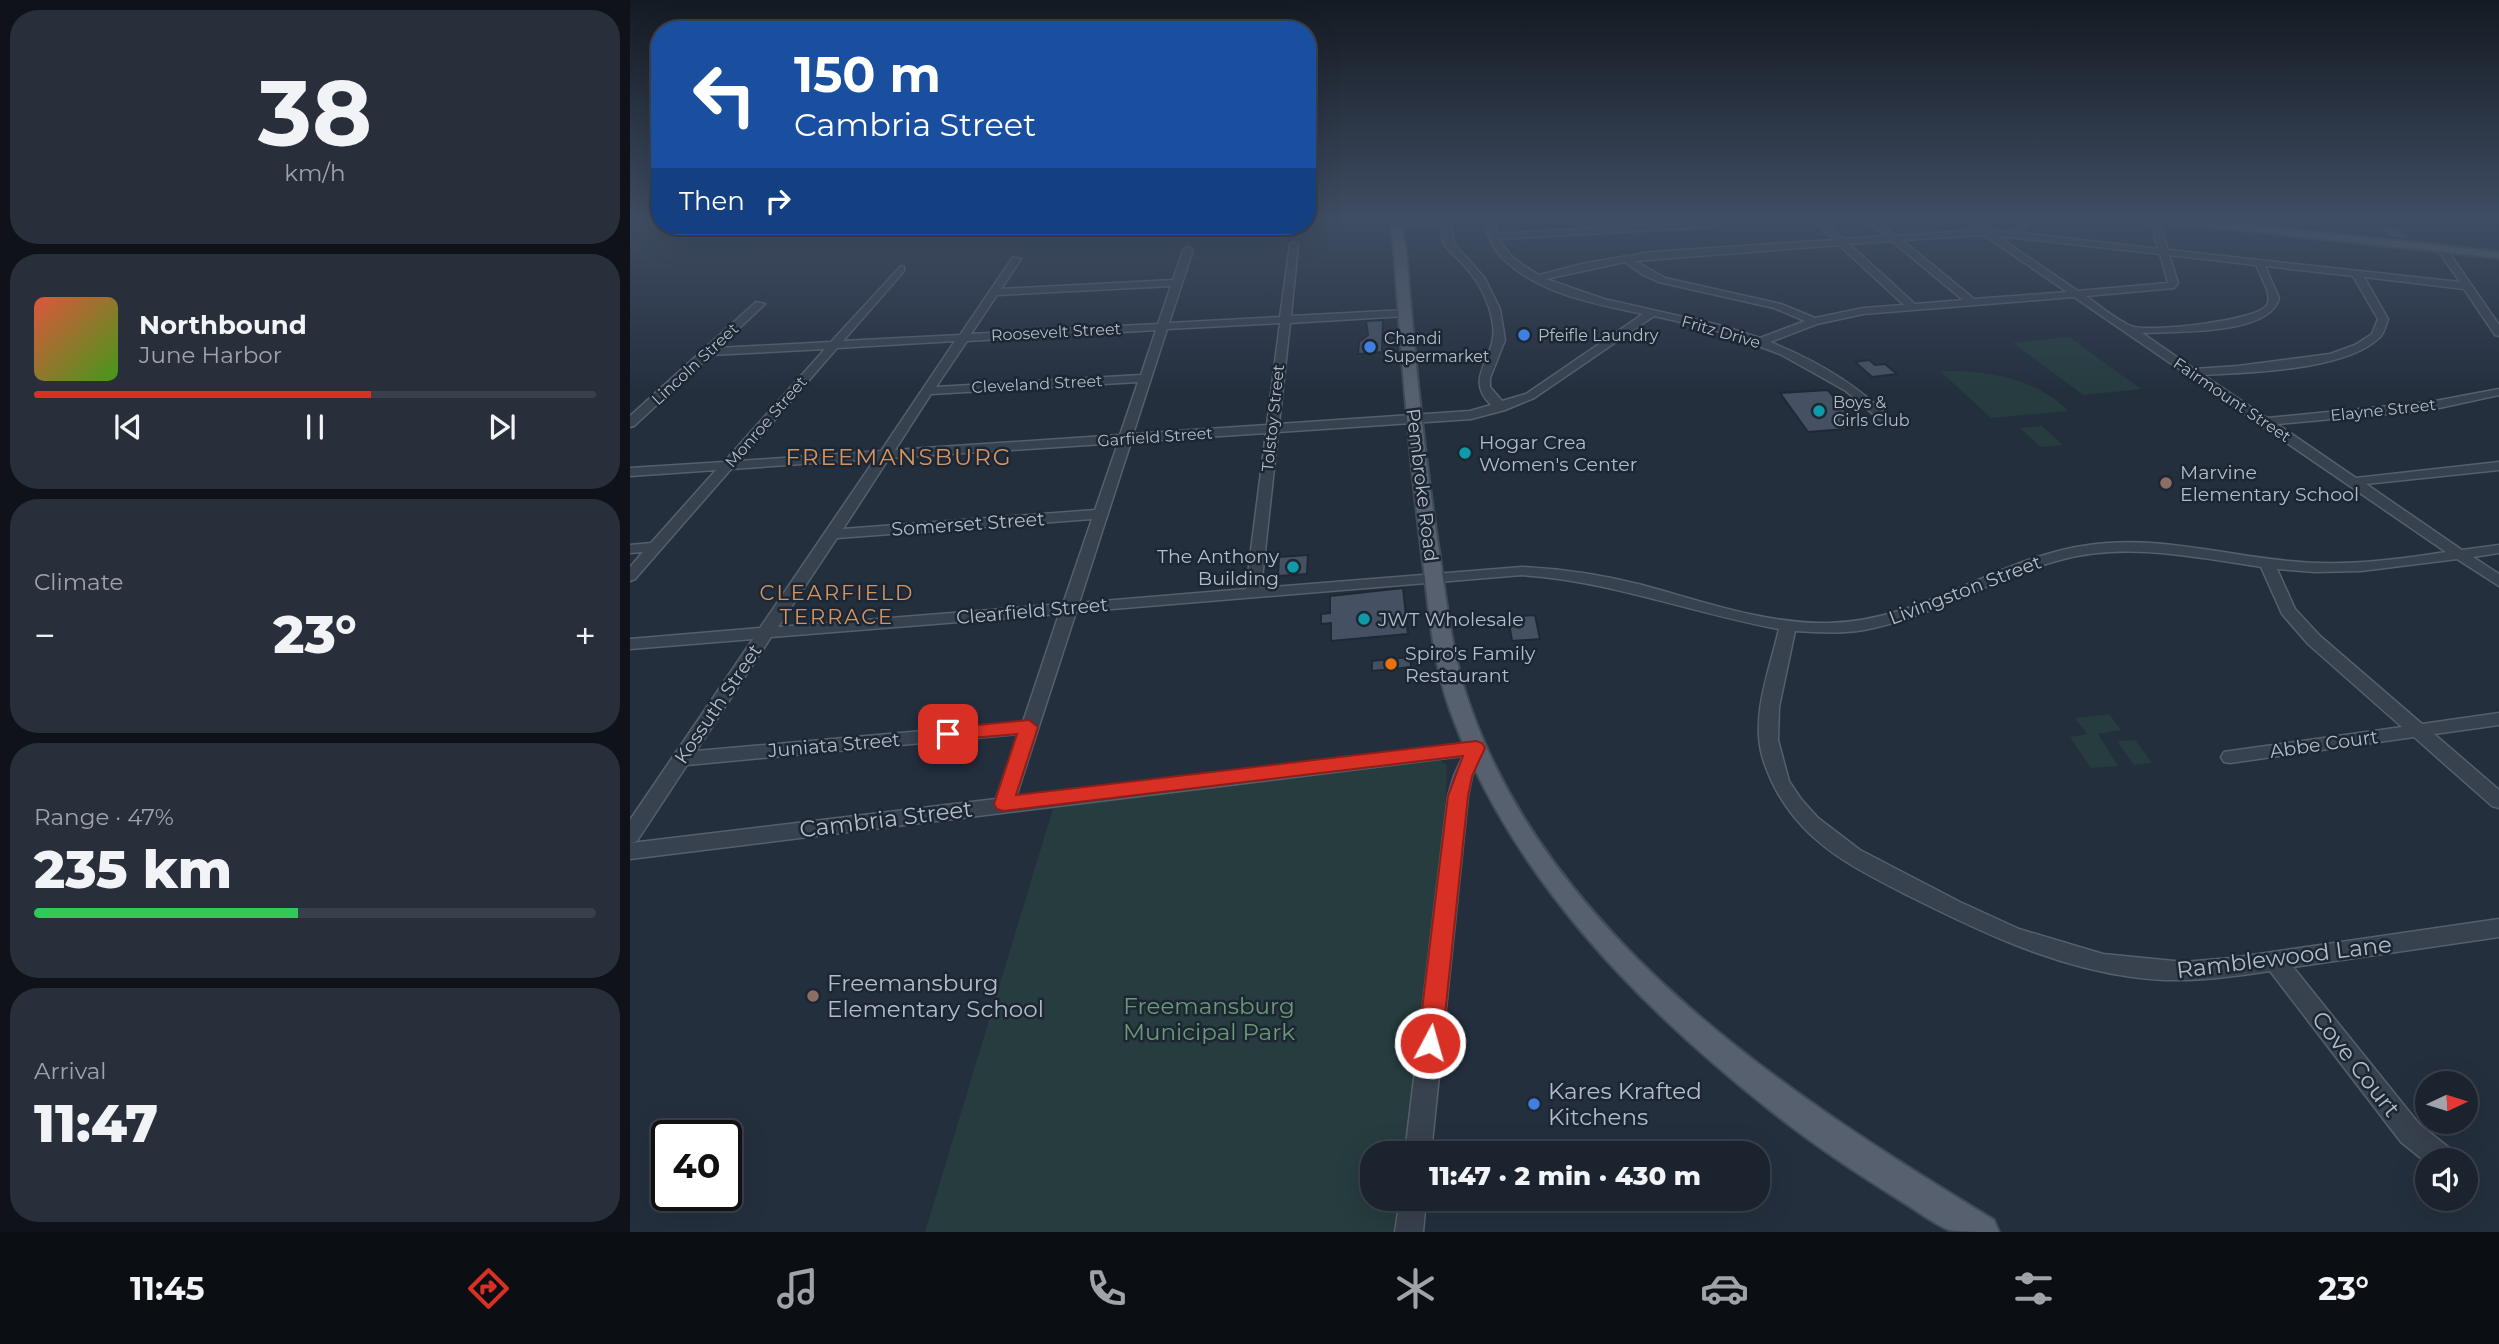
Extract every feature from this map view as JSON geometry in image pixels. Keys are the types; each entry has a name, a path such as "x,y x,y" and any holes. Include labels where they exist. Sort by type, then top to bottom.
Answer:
{"main road":[{"name":"Pembroke Road","path":"1401,275 1413,419 1434,578 1454,687 1476,748 1496,789 1542,864 1602,938 1656,992 1781,1100 1857,1154 1982,1232"}],"street":[{"name":"Monroe Street","path":"630,576 895,275"},
{"name":"Kossuth Street","path":"630,836 1005,275"},
{"path":"1003,804 1180,275"},
{"name":"Tolstoy Street","path":"1253,592 1290,275"},
{"path":"1477,275 1492,299 1500,332 1499,344 1485,374 1483,387 1486,395 1501,407"},
{"name":"Fritz Drive","path":"1535,275 1587,297 1717,328 1760,342 1855,390 1885,420"},
{"path":"1539,278 1551,275"},
{"path":"1652,275 1784,308 1814,321"},
{"path":"1878,275 1913,307"},
{"path":"1940,275 1972,302"},
{"name":"Fairmount Street","path":"2050,275 2499,581"},
{"path":"1760,342 1814,321 1863,311 2171,286 2173,283 2171,275"},
{"path":"2131,331 2239,321 2261,316 2271,308 2274,298 2265,275"},
{"path":"2193,372 2304,362 2363,346 2379,334 2383,319 2358,275"},
{"path":"2371,275 2467,286"},
{"path":"2460,275 2498,330"},
{"path":"994,292 1177,283"},
{"name":"Lincoln Street","path":"630,423 760,304"},
{"name":"Roosevelt Street","path":"708,352 1405,313"},
{"name":"Garfield Street","path":"630,472 1466,416 1501,407 1541,390 1651,313"},
{"name":"Cleveland Street","path":"928,391 1146,378"},
{"name":"Elayne Street","path":"2265,422 2430,406 2499,392"},
{"path":"2352,482 2499,466"},
{"name":"Somerset Street","path":"834,534 1101,514"},
{"path":"630,549 655,547"},
{"name":"Livingston Street","path":"1434,578 1521,571 1558,573 1736,616 1788,625 1828,628 1880,622 1909,614 2036,561 2091,549 2159,548 2267,563 2338,568 2499,549"},
{"path":"2267,563 2279,595 2300,626 2499,801"},
{"name":"Clearfield Street","path":"630,644 1434,578"},
{"name":"Ramblewood Lane","path":"1788,625 1772,707 1770,752 1778,774 1795,805 1841,849 1991,928 2059,954 2105,965 2167,971 2274,960 2499,928"},
{"name":"Abbe Court","path":"2230,757 2499,719"},
{"name":"Juniata Street","path":"681,759 1029,727"},
{"path":"1419,1141 1458,796 1463,776 1476,748"},
{"name":"Cambria Street","path":"630,851 1476,748"},
{"name":"Cove Court","path":"2274,960 2410,1133 2429,1148"},
{"path":"1409,1232 1412,1211"}],"green space":[{"path":"2069,337 2141,389 2083,395 2013,343"},
{"path":"1940,371 1991,374 2025,383 2055,399 2068,411 1991,418"},
{"path":"2042,426 2063,445 2041,447 2020,428"},
{"path":"2109,714 2121,730 2098,734 2118,766 2091,768 2070,737 2087,734 2075,718"},
{"path":"2135,740 2152,763 2134,765 2117,741"},
{"name":"Freemansburg Municipal Park","path":"1438,759 1447,765 1445,810 1406,1141 1360,1141 1360,1211 1399,1211 1396,1232 925,1232 1054,805"}],"building":[{"name":"Chandi Supermarket","path":"1383,320 1382,352 1358,354 1359,342 1368,335 1366,321"},
{"path":"1869,360 1875,365 1885,364 1897,374 1872,377 1855,362"},
{"name":"Boys & Girls Club","path":"1828,390 1859,428 1808,432 1780,393"},
{"name":"The Anthony Building","path":"1308,555 1307,574 1278,576 1279,557"},
{"name":"JWT Wholesale","path":"1403,588 1408,634 1331,641 1331,623 1321,624 1321,614 1330,613 1330,596"},
{"path":"1535,615 1540,639 1512,641 1508,617"},
{"name":"Spiro's Family Restaurant","path":"1410,657 1411,667 1372,671 1372,661"}],"place":[{"name":"Pfeifle Laundry","path":"1524,335"},
{"name":"Chandi Supermarket","path":"1370,347"},
{"name":"Boys & Girls Club","path":"1819,411"},
{"name":"Hogar Crea Women's Center","path":"1465,453"},
{"name":"Marvine Elementary School","path":"2166,483"},
{"name":"The Anthony Building","path":"1293,567"},
{"name":"JWT Wholesale","path":"1364,619"},
{"name":"Spiro's Family Restaurant","path":"1391,664"},
{"name":"Freemansburg Elementary School","path":"813,996"},
{"name":"Kares Krafted Kitchens","path":"1534,1104"}],"district":[{"name":"FREEMANSBURG","path":"899,457"},
{"name":"CLEARFIELD TERRACE","path":"837,604"}],"route":[{"path":"948,734 1029,727 1003,804 1476,748 1463,776 1458,796 1430,1043"}]}
